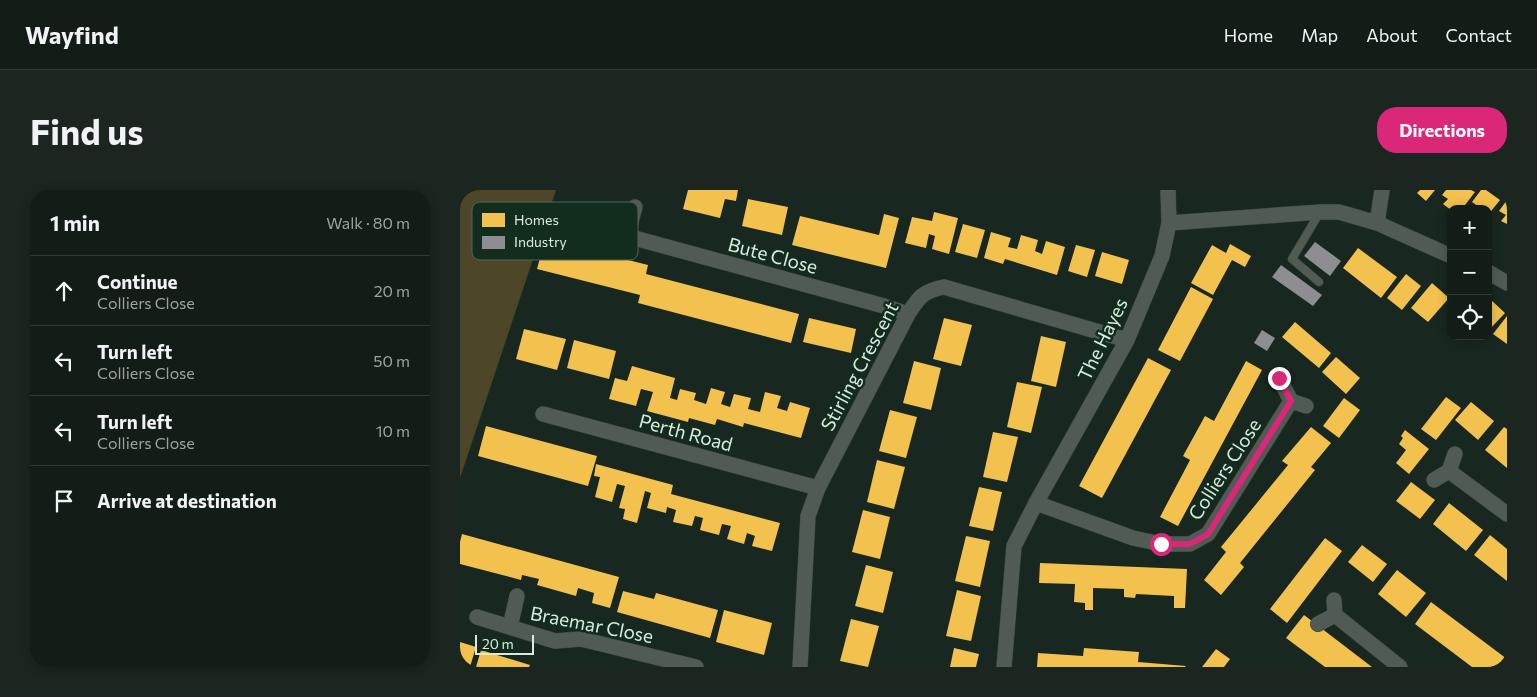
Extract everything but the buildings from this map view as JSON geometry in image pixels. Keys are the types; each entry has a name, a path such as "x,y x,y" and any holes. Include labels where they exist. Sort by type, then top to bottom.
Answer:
{"street":[{"name":"The Hayes","path":"1004,667 1014,546 1127,340 1162,256 1169,223 1168,190"},
{"path":"1377,223 1382,190"},
{"path":"1169,223 1339,212 1377,223 1447,254"},
{"name":"Bute Close","path":"638,239 908,314"},
{"path":"1492,274 1507,283"},
{"name":"Stirling Crescent","path":"800,667 808,516 818,488 908,314 919,297 933,289 944,286 1127,340"},
{"path":"1279,378 1291,401 1306,406"},
{"name":"Colliers Close","path":"1036,503 1133,538 1161,544 1190,544 1208,534 1291,401"},
{"name":"Perth Road","path":"543,414 818,488"},
{"path":"1434,480 1449,471 1455,454"},
{"path":"1449,471 1507,514"},
{"name":"Braemar Close","path":"510,627 518,596"},
{"path":"1318,624 1335,608 1400,667"},
{"name":"Braemar Close","path":"478,617 555,641 581,639 696,667"}],"lane":[{"path":"1320,212 1292,259 1320,282"}],"shaded area":[{"path":"460,190 556,190 552,202 472,202 472,260 533,260 460,478"}],"route":[{"path":"1161,544 1190,544 1208,534 1291,401 1279,378"}]}
